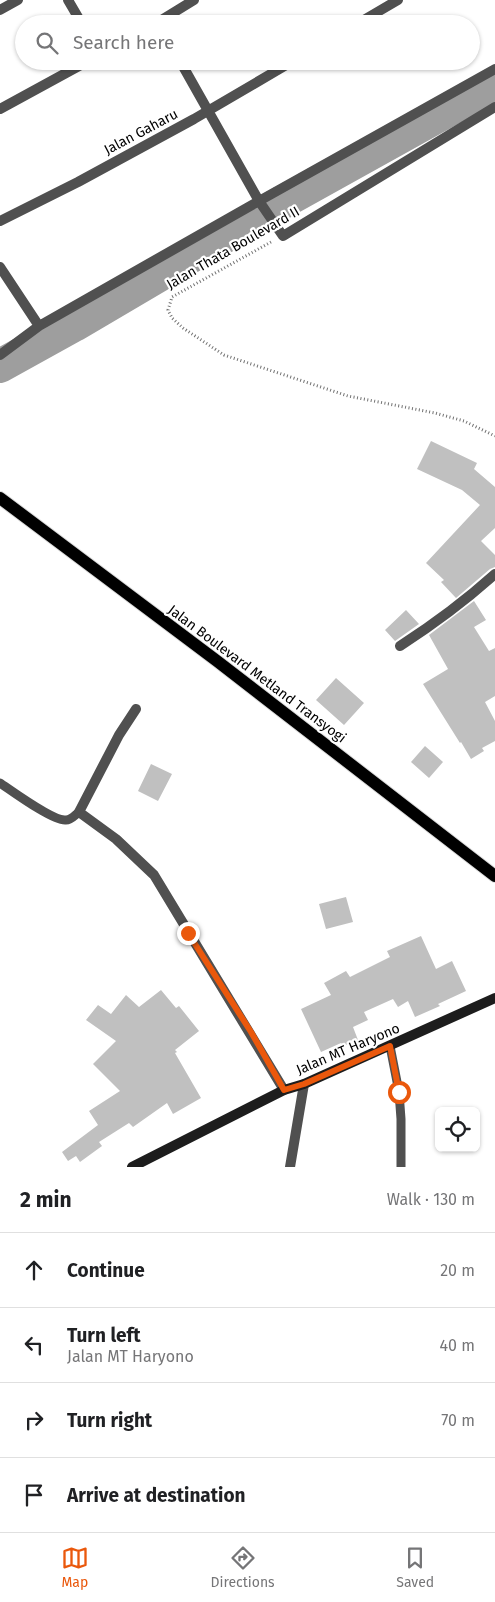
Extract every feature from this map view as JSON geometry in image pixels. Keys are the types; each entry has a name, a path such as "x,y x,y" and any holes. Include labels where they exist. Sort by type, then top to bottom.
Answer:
{"main road":[{"name":"Jalan Boulevard Metland Transyogi","path":"0,498 217,661 495,876"},
{"name":"Jalan MT Haryono","path":"132,1167 284,1090 304,1084 495,998"}],"street":[{"path":"0,10 18,0"},
{"path":"68,0 77,15"},
{"path":"170,15 194,0"},
{"path":"372,15 398,0"},
{"name":"Jalan Thata Boulevard II","path":"0,355 39,326 262,205 495,69"},
{"path":"0,109 72,70"},
{"path":"185,70 262,205 283,236"},
{"name":"Jalan Gaharu","path":"0,221 78,182 209,110 277,70"},
{"name":"Jalan Thata Boulevard II","path":"283,236 495,107"},
{"path":"0,267 39,326"},
{"path":"400,646 438,622 495,574"},
{"path":"136,709 119,735 80,812 116,839 154,875 284,1090"},
{"path":"290,1167 304,1084"}],"lane":[{"path":"0,783 51,817 64,821 80,812"},
{"path":"390,1046 399,1092 401,1167"}],"path":[{"name":"Jalan Thata Boulevard II","path":"283,236 172,297 168,310 172,318 183,328 224,355 232,358 348,396 435,413 464,421 495,436"}],"building":[{"path":"431,441 477,463 474,469 495,487 495,528 481,541 495,555 495,567 490,569 456,598 441,582 444,580 426,563 480,505 462,490 417,469"},
{"path":"474,601 486,620 474,627 489,651 495,648 495,696 485,702 495,721 495,741 482,748 484,751 471,759 423,684 448,669 429,635"},
{"path":"406,610 419,624 395,641 385,630"},
{"path":"336,678 364,703 344,725 316,700"},
{"path":"425,746 443,762 429,778 411,762"},
{"path":"151,764 172,774 158,801 138,791"},
{"path":"346,897 353,922 326,929 319,904"},
{"path":"421,936 436,969 452,961 466,991 438,1004 440,1006 415,1017 408,1001 398,1007 393,999 364,1012 368,1020 353,1027 358,1040 343,1046 341,1043 321,1052 301,1009 331,995 324,983 346,971 350,977 390,957 387,951"},
{"path":"161,990 176,1008 179,1006 199,1031 175,1050 177,1052 175,1053 201,1098 173,1114 167,1103 133,1127 129,1123 99,1142 102,1146 80,1162 76,1156 68,1161 62,1152 98,1125 89,1111 120,1091 93,1064 116,1041 86,1020 98,1005 111,1014 126,995 139,1007"}],"waterway":[{"path":"0,366 74,325 283,202 495,84"}],"route":[{"path":"188,933 251,1032 284,1090 304,1084 390,1046 399,1092"}]}
